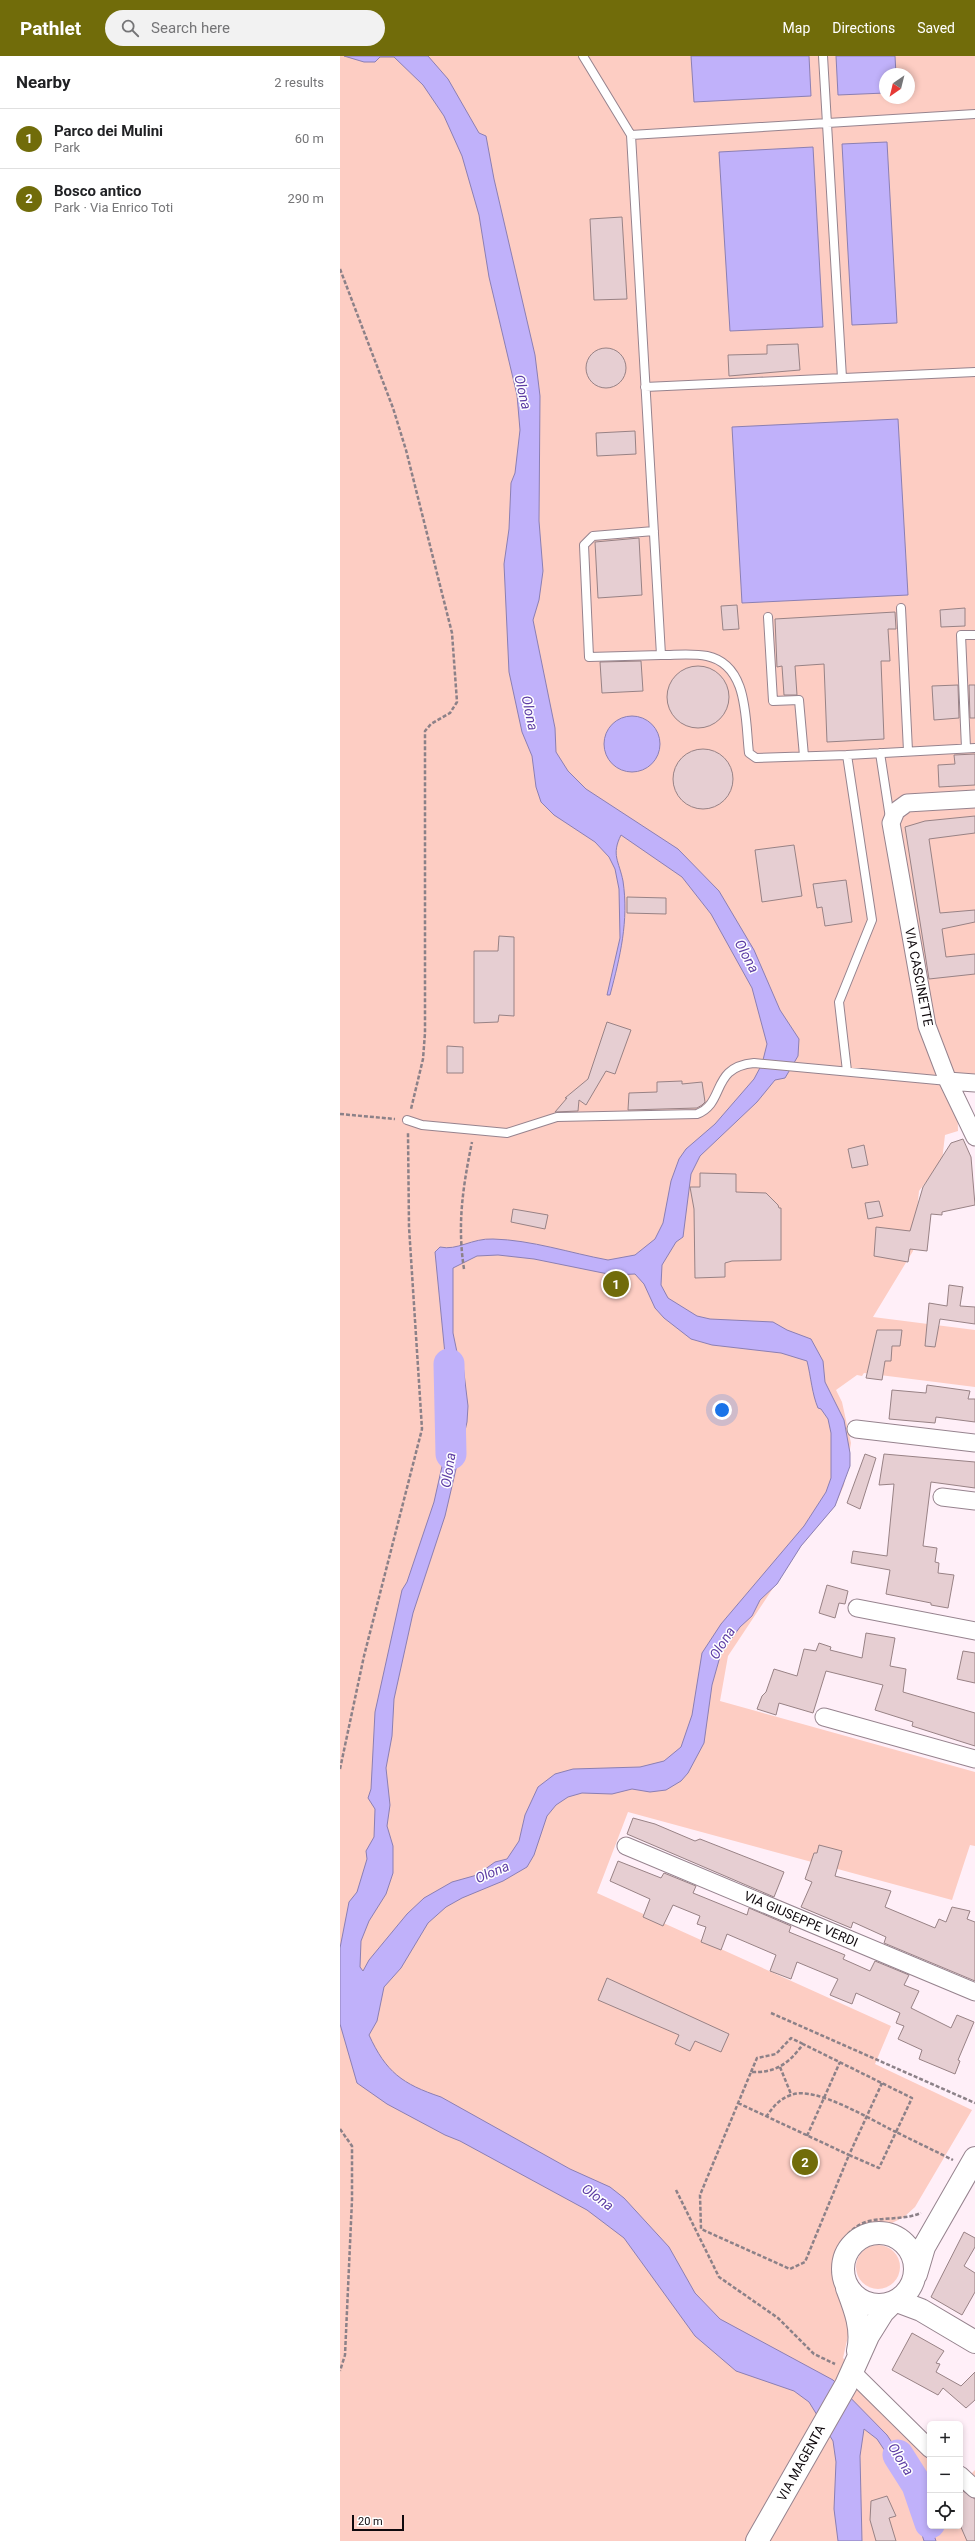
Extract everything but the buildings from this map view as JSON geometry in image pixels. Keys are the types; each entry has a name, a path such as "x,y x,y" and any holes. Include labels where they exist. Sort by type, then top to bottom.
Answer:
{"street":[{"name":"VIA CASCINETTE","path":"975,799 914,802 901,806 893,817 891,830 927,1026 948,1081 975,1137"},
{"path":"948,1081 975,1083"},
{"path":"856,1429 975,1443"},
{"path":"942,1497 975,1501"},
{"path":"858,1608 975,1630"},
{"path":"824,1716 975,1759"},
{"name":"VIA GIUSEPPE VERDI","path":"626,1846 975,1992"},
{"path":"840,2281 843,2275 843,2263 847,2251 854,2242 865,2235 877,2233 910,2235 926,2230 932,2214 972,2164"},
{"path":"840,2281 861,2301 876,2305 902,2294 924,2247 932,2214"},
{"path":"851,2374 868,2336 883,2312 902,2294 916,2268 914,2257 900,2239 889,2234"},
{"path":"840,2281 858,2316 860,2342 851,2374"},
{"path":"902,2294 921,2310 975,2342"},
{"path":"851,2374 927,2445"},
{"name":"VIA MAGENTA","path":"758,2541 851,2374"},
{"path":"963,2478 975,2489"}],"lane":[{"path":"583,56 631,135 661,655"},
{"path":"823,56 842,378"},
{"path":"631,135 975,114"},
{"path":"645,387 975,372"},
{"path":"654,531 593,536 584,545 589,657 661,655 708,656 728,665 741,685 749,753 756,758 975,748"},
{"path":"901,608 908,751"},
{"path":"768,617 773,701 799,700 804,756"},
{"path":"966,748 961,635 975,634"},
{"path":"880,753 891,830"},
{"path":"846,1071 839,1002 872,920 847,755"},
{"path":"407,1120 422,1125 507,1133 557,1117 697,1114 704,1111 710,1105 722,1080 734,1068 754,1063 948,1081"}],"path":[{"path":"340,269 393,408 406,450 452,633 458,691 457,702 450,713 431,724 425,731 425,1033 418,1086 407,1120 409,1227 422,1429 364,1656 340,1769"},
{"path":"340,1114 407,1120"},
{"path":"464,1269 460,1243 462,1191 474,1130"},
{"path":"771,2013 975,2103"},
{"path":"738,2104 766,2116 807,2136 849,2155 879,2168 912,2098 882,2082 790,2038 776,2054 757,2058 751,2072 700,2196 700,2229 790,2269 804,2262 849,2155 882,2082"},
{"path":"751,2072 766,2073 780,2068 793,2058 803,2044"},
{"path":"807,2136 840,2062"},
{"path":"780,2068 791,2094"},
{"path":"766,2116 776,2103 791,2094 806,2093 824,2098 896,2132 972,2164"},
{"path":"340,2129 352,2146 352,2200 345,2355 340,2371"},
{"path":"676,2190 719,2277 778,2318 814,2354 851,2374"},
{"path":"840,2281 834,2261 845,2238 857,2227 870,2221 932,2214"}],"shaded area":[{"path":"340,56 975,56 975,1075 957,1094 958,1131 945,1135 942,1161 919,1191 913,1251 873,1317 975,1330 975,1387 864,1373 862,1376 857,1375 836,1390 842,1402 851,1443 844,1485 835,1506 801,1546 728,1656 720,1701 975,1772 975,1846 970,1845 952,1900 628,1812 597,1893 891,2026 875,2064 972,2110 915,2207 904,2217 892,2223 876,2223 859,2229 847,2241 839,2256 836,2273 851,2323 843,2358 927,2438 927,2529 963,2529 963,2472 968,2477 975,2470 975,2541 340,2541"},
{"path":"878,2245 890,2249 896,2255 900,2267 896,2279 890,2285 878,2289 866,2285 860,2279 856,2267 860,2255 866,2249"}],"water":[{"path":"344,56 428,56 448,79 479,133 486,136 494,179 535,355 540,396 539,521 543,571 539,600 533,620 555,728 556,752 568,771 586,789 678,849 719,891 754,950 780,1010 799,1039 798,1056 785,1078 775,1080 757,1102 700,1156 691,1174 683,1237 676,1242 662,1265 661,1285 668,1298 697,1316 710,1319 773,1322 787,1330 811,1339 823,1361 825,1382 844,1420 850,1453 850,1466 835,1506 801,1546 777,1584 760,1600 752,1616 740,1627 721,1653 712,1685 704,1743 688,1773 681,1781 666,1790 650,1792 632,1789 612,1794 582,1793 568,1797 556,1805 547,1816 534,1855 527,1867 503,1881 462,1898 446,1907 428,1923 401,1968 384,1987 377,2021 369,2035 375,2048 389,2067 406,2081 416,2087 441,2097 570,2169 610,2187 624,2198 669,2247 695,2293 720,2319 833,2380 887,2435 913,2474 927,2515 927,2529 932,2529 936,2541 924,2541 905,2481 877,2439 864,2429 860,2456 862,2541 838,2541 834,2509 836,2462 833,2441 809,2402 794,2391 736,2371 695,2336 624,2238 587,2210 460,2141 445,2135 387,2104 357,2083 340,2024 340,1948 349,1902 357,1892 367,1859 366,1851 374,1837 375,1809 368,1798 371,1789 375,1712 402,1590 407,1582 434,1502 445,1453 451,1416 435,1252 440,1247 446,1248 459,1246 478,1240 493,1239 537,1244 608,1260 635,1255 655,1239 663,1223 671,1181 679,1159 686,1149 715,1124 754,1079 762,1064 767,1044 752,988 711,914 682,877 621,835 616,853 625,896 624,925 614,981 610,995 607,995 620,938 619,889 615,869 609,857 595,842 554,815 541,802 536,787 532,756 522,732 509,672 504,564 509,529 511,483 515,473 520,430 517,395 489,277 479,215 462,156 444,116 423,85 394,57 380,57 375,62 364,62","holes":["498,1255 534,1259 613,1275 635,1274 644,1284 655,1308 664,1318 691,1339 712,1345 781,1353 807,1361 816,1403 818,1408 821,1409 828,1419 831,1433 831,1478 826,1492 804,1526 721,1624 702,1653 692,1715 681,1747 664,1761 640,1767 573,1769 555,1774 538,1787 525,1815 519,1841 507,1859 495,1862 477,1875 452,1882 424,1898 407,1914 369,1960 363,1971 360,1967 361,1941 369,1921 386,1894 393,1873 393,1846 387,1826 390,1805 386,1768 392,1736 394,1699 413,1613 445,1516 467,1422 468,1406 463,1365 458,1357 453,1333 453,1268 477,1256"]},
{"path":"691,56 809,56 811,96 694,102"},
{"path":"836,56 895,56 896,68 879,68 879,93 838,95"},
{"path":"887,142 897,323 852,325 842,144"},
{"path":"813,147 823,327 730,331 719,152"},
{"path":"898,419 908,595 742,603 732,427"},
{"path":"626,716 638,716 648,720 656,728 660,738 660,750 656,760 648,768 638,772 626,772 616,768 608,760 604,750 604,738 608,728 616,720"}],"waterway":[{"name":"Olona","path":"449,1364 451,1454"},
{"name":"Olona","path":"898,2455 917,2485 927,2514"}],"place":[{"name":"Parco dei Mulini","path":"616,1284"},
{"name":"Bosco antico","path":"805,2162"}]}
